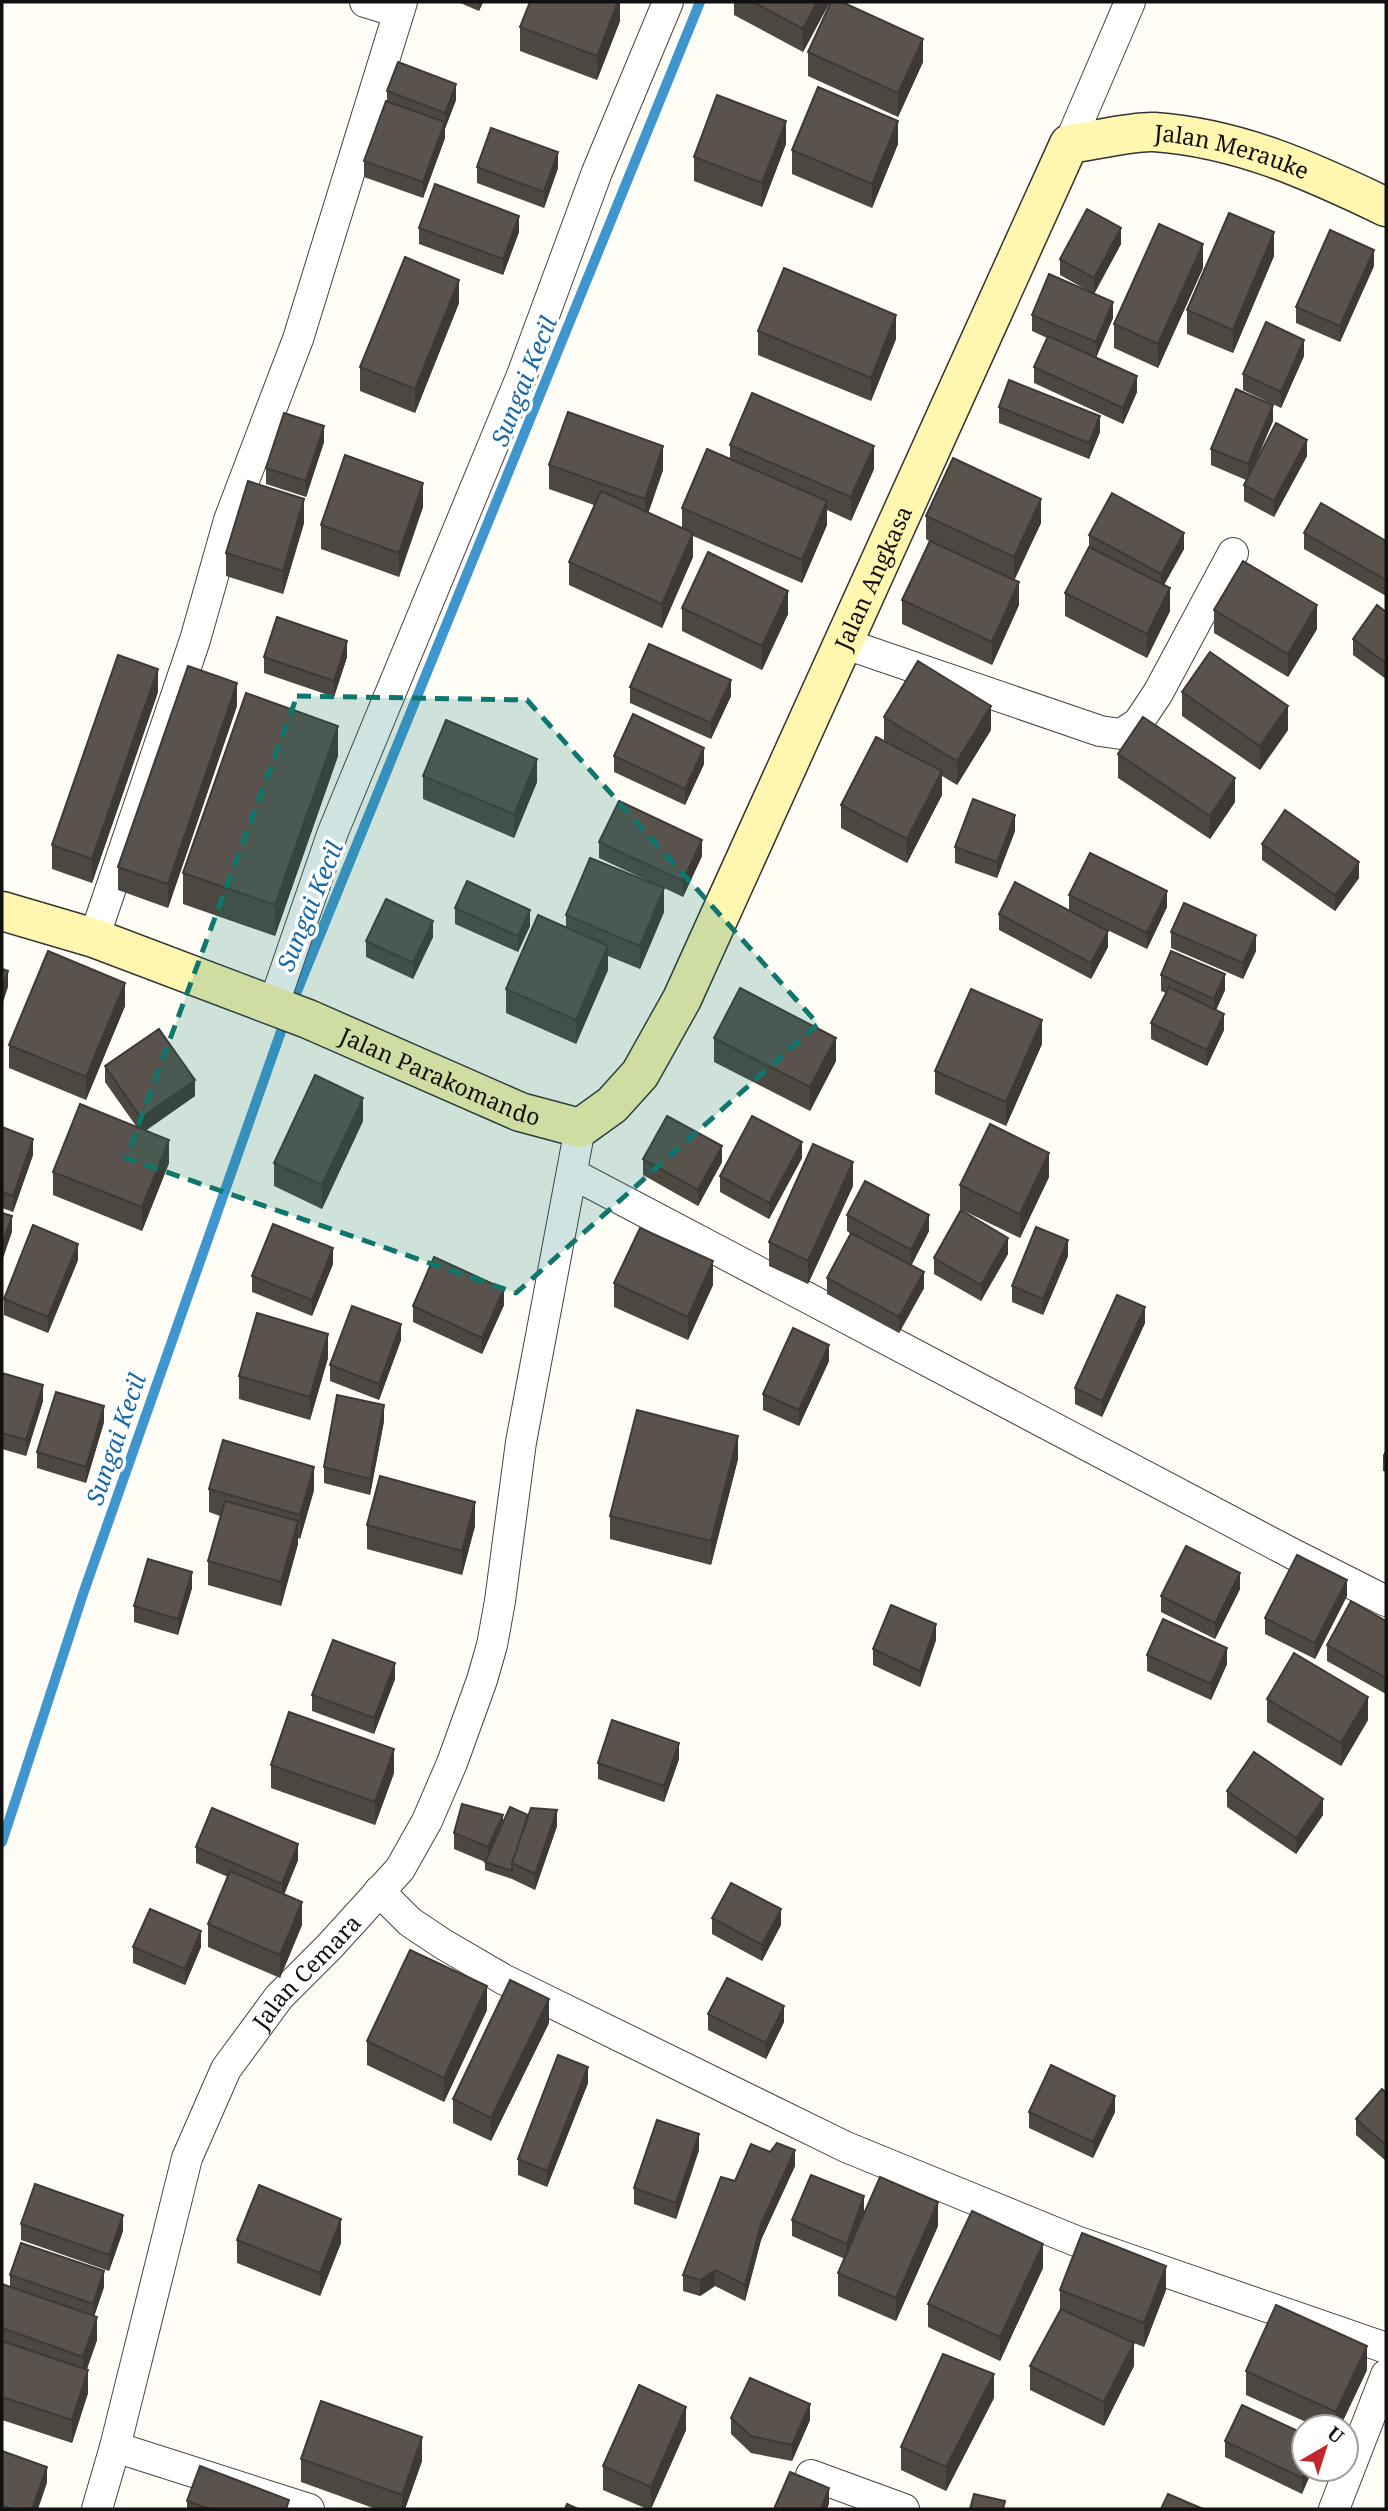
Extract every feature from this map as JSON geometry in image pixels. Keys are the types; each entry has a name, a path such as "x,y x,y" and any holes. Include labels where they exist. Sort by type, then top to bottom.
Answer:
{"street":[{"path":"94,938 195,640 229,520 298,339 400,7 365,2"},
{"path":"288,1012 333,832 522,375 597,172 668,2"},
{"name":"Jalan Angkasa","path":"580,1128 612,1105 640,1074 682,999 1069,144 1130,2"},
{"name":"Jalan Merauke","path":"1069,144 1151,132 1215,142 1263,153 1321,176 1386,207"},
{"path":"843,643 1100,731 1121,734 1138,723 1158,693 1233,553"},
{"name":"Jalan Parakomando","path":"2,911 94,938 288,1012 520,1112 580,1128"},
{"path":"580,1128 573,1174 1386,1601"},
{"name":"Jalan Cemara","path":"97,2509 187,2158 226,2068 279,1997 400,1869 427,1821 452,1763 482,1679 500,1601 521,1442 573,1174"},
{"path":"379,1891 410,1922 503,1979 846,2147 1076,2241 1386,2348"},
{"path":"1334,2509 1386,2375"},
{"path":"115,2447 309,2509"},
{"path":"811,2475 904,2509"}],"highlighted area":[{"path":"297,696 527,700 818,1024 516,1293 126,1158"}],"building":[{"path":"530,2 618,2 597,56 520,27"},
{"path":"753,2 817,2 803,29"},
{"path":"831,2 842,2 923,39 898,93 808,52"},
{"path":"398,62 456,84 445,113 387,91"},
{"path":"818,87 898,121 872,184 792,150"},
{"path":"717,95 786,121 762,183 694,157"},
{"path":"386,101 445,122 423,182 364,161"},
{"path":"491,128 558,152 544,192 477,167"},
{"path":"435,184 519,216 503,259 419,228"},
{"path":"1087,209 1121,228 1094,278 1060,259"},
{"path":"1229,213 1274,232 1233,330 1187,310"},
{"path":"1159,224 1203,244 1158,344 1114,324"},
{"path":"1330,230 1374,250 1340,326 1296,307"},
{"path":"405,257 459,280 415,389 360,367"},
{"path":"784,268 896,315 871,378 758,331"},
{"path":"1049,274 1113,302 1096,342 1032,315"},
{"path":"1266,322 1304,340 1281,392 1243,374"},
{"path":"1048,336 1137,376 1123,408 1034,367"},
{"path":"1009,380 1100,416 1089,443 999,407"},
{"path":"1236,389 1273,405 1248,464 1211,449"},
{"path":"752,393 874,446 851,497 730,445"},
{"path":"568,412 663,446 645,499 549,465"},
{"path":"284,413 324,426 306,481 266,468"},
{"path":"1276,423 1307,440 1274,501 1244,485"},
{"path":"707,449 827,501 802,560 682,508"},
{"path":"345,455 423,483 399,553 321,525"},
{"path":"953,458 1041,499 1014,557 926,516"},
{"path":"248,481 304,499 283,571 226,553"},
{"path":"601,491 693,533 662,604 569,562"},
{"path":"1112,493 1184,533 1161,574 1089,535"},
{"path":"1321,503 1386,541 1386,580 1304,533"},
{"path":"930,541 1019,582 992,642 902,600"},
{"path":"1089,547 1170,588 1147,634 1065,593"},
{"path":"708,552 788,591 762,646 682,608"},
{"path":"1243,561 1317,605 1288,654 1214,610"},
{"path":"1377,605 1386,612 1386,663 1353,639"},
{"path":"277,617 347,641 334,681 264,657"},
{"path":"649,644 731,680 711,723 630,687"},
{"path":"1210,652 1288,706 1260,746 1182,692"},
{"path":"118,655 158,669 92,859 52,845"},
{"path":"918,661 991,706 957,761 884,717"},
{"path":"188,666 237,683 168,884 118,867"},
{"path":"246,693 338,726 275,905 183,873"},
{"path":"633,714 704,748 685,789 614,756"},
{"path":"1143,717 1235,778 1210,816 1118,754"},
{"path":"446,720 537,759 514,814 423,776"},
{"path":"876,737 942,771 907,839 841,805"},
{"path":"973,799 1015,815 997,862 955,847"},
{"path":"619,801 702,840 683,881 599,842"},
{"path":"1285,810 1359,862 1335,895 1262,844"},
{"path":"1090,853 1167,891 1147,933 1069,895"},
{"path":"590,858 664,888 640,946 566,915"},
{"path":"467,881 530,910 518,936 455,908"},
{"path":"1015,882 1108,931 1091,963 999,914"},
{"path":"386,899 433,921 413,963 366,941"},
{"path":"1184,903 1256,935 1243,963 1171,932"},
{"path":"538,915 608,946 576,1020 506,989"},
{"path":"48,951 125,983 86,1077 9,1045"},
{"path":"1171,951 1225,974 1214,999 1161,975"},
{"path":"2,969 8,971 2,989"},
{"path":"1169,987 1224,1014 1207,1050 1151,1023"},
{"path":"740,988 836,1038 810,1087 714,1038"},
{"path":"971,989 1042,1020 1006,1102 935,1071"},
{"path":"159,1029 195,1080 141,1118 105,1066"},
{"path":"315,1075 363,1098 322,1185 274,1163"},
{"path":"80,1104 169,1140 142,1207 53,1172"},
{"path":"667,1116 722,1146 698,1190 643,1159"},
{"path":"752,1116 802,1142 769,1203 720,1176"},
{"path":"990,1124 1049,1153 1020,1214 960,1185"},
{"path":"2,1127 33,1139 13,1196 2,1192"},
{"path":"813,1144 853,1162 808,1261 769,1242"},
{"path":"865,1181 929,1215 911,1250 847,1215"},
{"path":"961,1210 1008,1238 981,1285 934,1258"},
{"path":"2,1213 12,1216 2,1245"},
{"path":"273,1224 333,1248 312,1300 252,1276"},
{"path":"33,1225 78,1244 48,1317 4,1299"},
{"path":"1036,1227 1068,1240 1043,1299 1012,1286"},
{"path":"640,1228 713,1261 688,1317 614,1283"},
{"path":"851,1233 924,1272 899,1317 827,1278"},
{"path":"434,1257 504,1289 482,1338 413,1306"},
{"path":"1117,1295 1145,1307 1102,1401 1075,1388"},
{"path":"352,1306 401,1324 379,1384 330,1365"},
{"path":"257,1313 328,1334 310,1397 239,1376"},
{"path":"793,1328 829,1345 799,1410 763,1394"},
{"path":"2,1373 43,1385 26,1440 2,1433"},
{"path":"56,1392 104,1406 86,1467 37,1452"},
{"path":"337,1395 384,1405 370,1479 324,1467"},
{"path":"637,1410 738,1436 711,1541 610,1516"},
{"path":"223,1440 314,1467 300,1515 209,1489"},
{"path":"380,1476 475,1502 462,1551 367,1525"},
{"path":"225,1501 298,1521 281,1582 208,1561"},
{"path":"1186,1546 1240,1573 1215,1623 1161,1596"},
{"path":"1297,1555 1347,1580 1315,1643 1265,1618"},
{"path":"148,1559 192,1572 178,1619 134,1606"},
{"path":"1351,1601 1386,1621 1386,1678 1327,1645"},
{"path":"891,1605 936,1624 920,1671 873,1649"},
{"path":"1163,1619 1227,1648 1211,1684 1147,1655"},
{"path":"333,1640 395,1663 374,1718 312,1695"},
{"path":"1294,1653 1368,1697 1341,1743 1267,1699"},
{"path":"289,1712 394,1749 375,1802 271,1765"},
{"path":"612,1720 679,1743 664,1786 598,1763"},
{"path":"1254,1752 1323,1799 1296,1838 1227,1791"},
{"path":"462,1804 503,1815 488,1847 454,1833"},
{"path":"510,1807 528,1815 512,1863 512,1871 485,1862"},
{"path":"212,1808 298,1844 282,1884 196,1847"},
{"path":"531,1808 557,1810 535,1874 512,1863"},
{"path":"230,1871 302,1902 280,1955 208,1924"},
{"path":"731,1883 781,1909 762,1945 712,1918"},
{"path":"150,1909 201,1931 185,1969 133,1947"},
{"path":"410,1950 487,1986 444,2078 367,2041"},
{"path":"727,1978 784,2006 766,2043 708,2014"},
{"path":"510,1980 549,1999 491,2118 453,2099"},
{"path":"558,2055 588,2067 547,2171 518,2159"},
{"path":"1051,2065 1115,2096 1093,2142 1029,2112"},
{"path":"1382,2089 1386,2093 1386,2145 1356,2119"},
{"path":"657,2120 699,2134 676,2203 634,2188"},
{"path":"777,2143 795,2150 761,2224 745,2285 715,2270 700,2280 683,2275 721,2177 735,2181 751,2144 770,2152"},
{"path":"811,2175 864,2196 847,2244 792,2220"},
{"path":"880,2177 938,2202 896,2298 838,2273"},
{"path":"35,2184 123,2215 109,2255 21,2224"},
{"path":"259,2185 341,2219 320,2273 237,2240"},
{"path":"972,2211 1043,2244 1000,2337 928,2304"},
{"path":"1082,2233 1166,2266 1144,2323 1060,2290"},
{"path":"21,2243 104,2271 93,2304 10,2275"},
{"path":"2,2284 97,2317 83,2357 2,2328"},
{"path":"1276,2305 1367,2346 1336,2412 1246,2371"},
{"path":"1061,2309 1134,2343 1104,2402 1030,2366"},
{"path":"2,2341 88,2370 72,2420 2,2397"},
{"path":"943,2354 994,2374 946,2467 901,2447"},
{"path":"750,2378 810,2404 792,2445 751,2436 731,2418"},
{"path":"639,2385 686,2407 651,2487 603,2466"},
{"path":"321,2401 422,2437 402,2495 301,2459"},
{"path":"1242,2405 1290,2427 1290,2472 1225,2441"},
{"path":"2,2451 47,2467 32,2509 2,2506"},
{"path":"200,2466 289,2500 286,2509 210,2509 187,2501"},
{"path":"790,2472 829,2488 821,2509 774,2509"},
{"path":"974,2494 1005,2501 1003,2509 970,2509"},
{"path":"1168,2494 1203,2509 1161,2509"},
{"path":"567,2504 578,2509 565,2509"}],"waterway":[{"name":"Sungai Kecil","path":"291,1006 700,2"},
{"name":"Sungai Kecil","path":"2,1842 84,1591 285,1020"}]}
